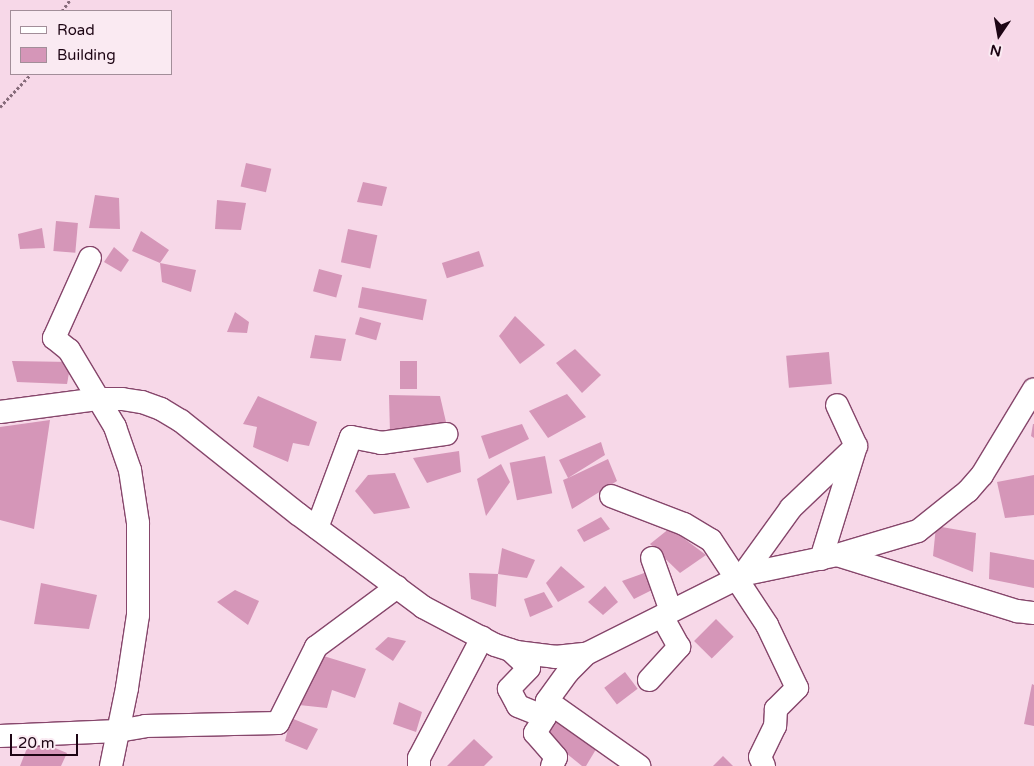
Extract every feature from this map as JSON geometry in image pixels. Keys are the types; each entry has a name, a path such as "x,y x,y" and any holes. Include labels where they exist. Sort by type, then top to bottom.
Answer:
{"street":[{"path":"90,258 54,338 69,350 115,426 130,470 138,523 138,615 127,688 111,766"},
{"path":"552,766 556,757 536,733 546,709 568,672 586,654 753,571 829,557 918,531 968,491 982,475 1034,389"},
{"path":"0,412 97,399 135,401 162,409 182,421 317,528 423,606 482,638 510,650 555,657 586,654"},
{"path":"829,557 856,446 837,405"},
{"path":"317,528 351,437 381,444 446,434"},
{"path":"739,578 791,508 856,446"},
{"path":"611,496 684,524 711,540 739,578 767,624 797,688 776,710 776,726 760,757 764,766"},
{"path":"829,557 1016,611 1034,613"},
{"path":"649,680 679,647 667,614 652,558"},
{"path":"0,736 118,731 145,726 278,723 316,647 397,587"},
{"path":"419,766 419,758 482,638"},
{"path":"510,650 529,668 509,689 518,706 546,709 638,766"}],"path":[{"path":"0,107 30,75"}],"building":[{"path":"246,163 271,169 266,192 241,186"},
{"path":"363,182 387,187 382,206 357,202"},
{"path":"95,195 119,198 120,229 89,228"},
{"path":"217,200 246,203 241,230 215,229"},
{"path":"56,221 78,223 75,253 53,251"},
{"path":"42,228 45,248 20,249 18,234"},
{"path":"348,229 377,235 370,268 341,262"},
{"path":"141,231 169,250 160,263 132,251"},
{"path":"114,247 129,260 121,272 104,262"},
{"path":"479,251 484,266 447,278 442,263"},
{"path":"160,263 196,270 191,292 162,282"},
{"path":"319,269 342,275 336,297 313,291"},
{"path":"362,287 427,300 423,320 358,308"},
{"path":"235,312 249,322 247,333 227,332"},
{"path":"515,316 545,345 520,364 499,336"},
{"path":"360,317 381,323 376,340 355,334"},
{"path":"315,335 346,339 341,361 310,358"},
{"path":"575,349 601,375 582,393 556,363"},
{"path":"829,352 832,384 789,388 786,356"},
{"path":"12,361 71,362 67,384 17,382"},
{"path":"400,361 417,361 417,389 400,389"},
{"path":"567,394 586,417 548,438 529,411"},
{"path":"389,395 440,396 446,422 390,433"},
{"path":"258,396 317,422 309,446 293,443 288,462 253,447 257,427 243,424"},
{"path":"50,420 34,529 0,520 0,427"},
{"path":"522,424 529,439 489,459 481,436"},
{"path":"1034,424 1034,438 1031,436"},
{"path":"601,442 605,455 568,478 559,460"},
{"path":"459,451 461,472 427,483 413,458"},
{"path":"545,456 552,493 517,500 510,463"},
{"path":"608,459 617,481 572,509 563,480"},
{"path":"501,464 510,482 486,516 477,479"},
{"path":"395,473 410,508 374,514 355,491 368,475"},
{"path":"1034,475 1034,515 1005,518 997,482"},
{"path":"601,517 610,529 584,542 577,530"},
{"path":"936,526 976,533 973,572 933,556"},
{"path":"670,528 706,555 680,573 650,544"},
{"path":"502,548 535,560 527,578 498,574"},
{"path":"990,552 1034,560 1034,588 989,579"},
{"path":"561,566 585,587 558,602 546,583"},
{"path":"647,572 660,586 634,599 622,581"},
{"path":"469,573 498,574 496,607 471,599"},
{"path":"41,583 97,595 89,629 34,624"},
{"path":"605,586 618,602 603,615 588,602"},
{"path":"235,590 259,601 248,625 217,602"},
{"path":"544,592 553,607 530,617 524,599"},
{"path":"716,619 734,637 712,659 694,641"},
{"path":"388,637 406,641 393,661 375,649"},
{"path":"317,654 366,669 355,698 332,690 327,708 299,705"},
{"path":"625,672 638,689 617,704 604,688"},
{"path":"1032,684 1034,685 1034,726 1024,724"},
{"path":"399,702 422,712 416,732 393,724"},
{"path":"555,716 598,746 586,766 582,766 540,732"},
{"path":"291,718 318,729 307,750 285,741"},
{"path":"31,738 67,753 61,766 20,766"},
{"path":"474,739 493,757 484,766 447,766"},
{"path":"723,756 733,766 713,766"}]}
